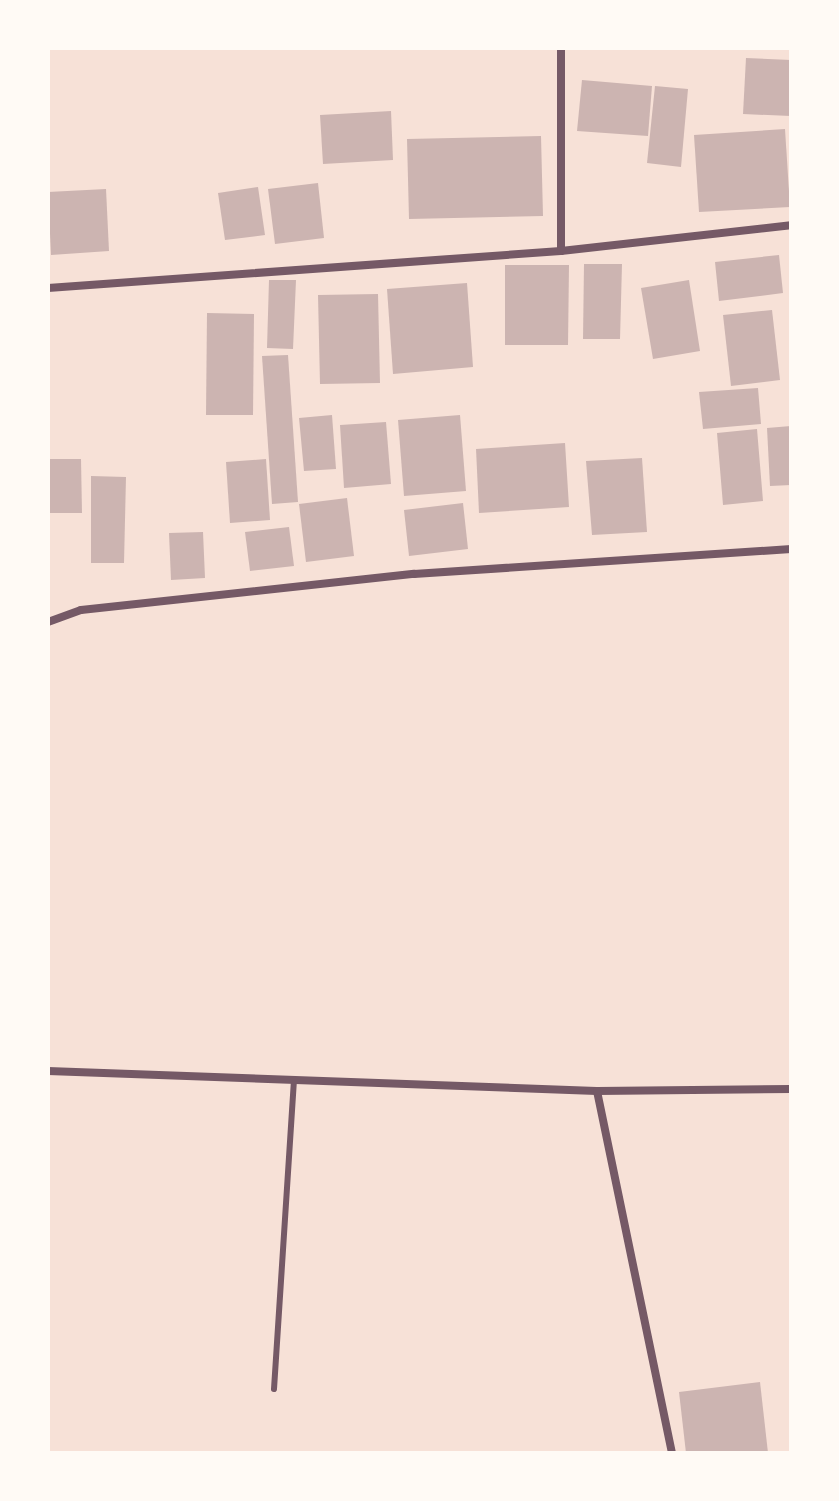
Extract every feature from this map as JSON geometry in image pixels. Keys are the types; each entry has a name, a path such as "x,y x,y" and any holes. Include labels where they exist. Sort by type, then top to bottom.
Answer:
{"street":[{"path":"561,48 561,251"},
{"path":"48,288 561,251 791,225"},
{"path":"48,622 81,610 414,574 791,549"},
{"path":"48,1071 597,1091 791,1089"},
{"path":"597,1091 672,1453"}],"lane":[{"path":"274,1389 294,1080"}],"building":[{"path":"746,58 791,60 791,116 743,114"},
{"path":"582,80 652,86 648,136 577,131"},
{"path":"655,86 688,89 681,167 647,163"},
{"path":"391,111 393,160 323,164 320,115"},
{"path":"785,129 790,207 699,212 694,135"},
{"path":"541,136 543,216 409,219 407,139"},
{"path":"318,183 324,238 275,244 268,189"},
{"path":"258,187 265,235 225,240 218,193"},
{"path":"106,189 109,251 51,255 48,192"},
{"path":"779,255 783,293 719,301 715,262"},
{"path":"584,264 622,264 620,339 583,339"},
{"path":"505,265 569,265 568,345 505,345"},
{"path":"269,280 296,280 293,349 267,348"},
{"path":"689,280 700,351 653,359 641,288"},
{"path":"467,283 473,367 393,374 387,289"},
{"path":"378,294 380,383 320,384 318,295"},
{"path":"772,310 780,380 731,386 723,315"},
{"path":"207,313 254,314 253,415 206,415"},
{"path":"288,355 298,502 272,504 262,356"},
{"path":"758,388 761,424 703,429 699,392"},
{"path":"332,415 336,469 304,471 299,418"},
{"path":"460,415 466,491 404,496 398,420"},
{"path":"386,422 391,484 344,488 340,425"},
{"path":"791,426 791,485 770,486 767,428"},
{"path":"757,429 763,501 723,505 717,433"},
{"path":"565,443 569,507 479,513 476,449"},
{"path":"642,458 647,532 592,535 586,461"},
{"path":"48,459 81,459 82,513 48,513"},
{"path":"266,459 270,520 230,523 226,462"},
{"path":"91,476 126,477 124,563 91,563"},
{"path":"347,498 354,556 306,562 299,504"},
{"path":"463,503 468,549 409,556 404,510"},
{"path":"289,527 294,566 250,571 245,532"},
{"path":"203,532 205,578 171,580 169,533"},
{"path":"760,1382 768,1453 686,1453 679,1392"}]}
